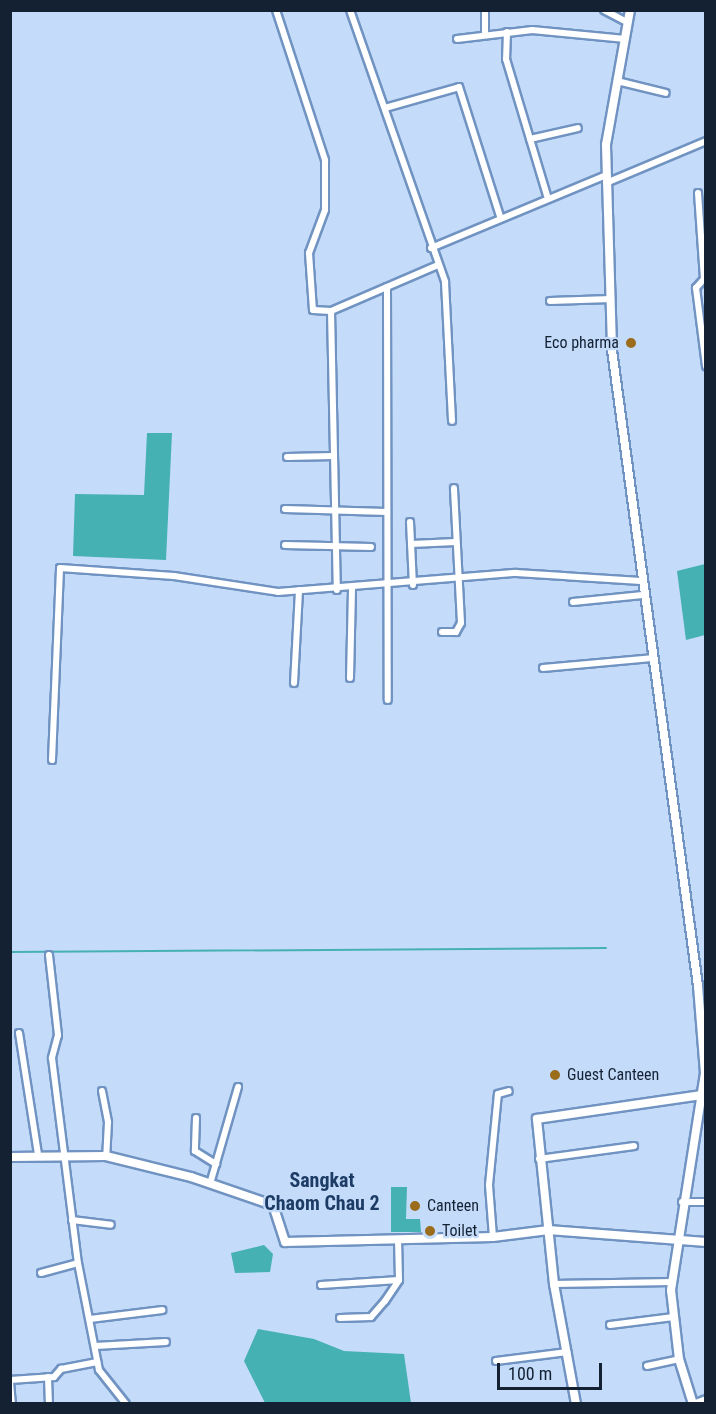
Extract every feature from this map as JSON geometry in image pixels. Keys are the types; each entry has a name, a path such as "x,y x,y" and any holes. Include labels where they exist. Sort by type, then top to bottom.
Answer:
{"street":[{"path":"276,10 322,140 326,197 309,253 313,310 330,311 438,265"},
{"path":"350,10 446,292 452,421"},
{"path":"485,10 485,34"},
{"path":"604,10 628,23"},
{"path":"630,10 617,81 606,179 614,367 641,581 703,1022 705,1068 676,1237 672,1282 673,1317 679,1359 693,1404 705,1399"},
{"path":"457,39 507,32 572,30 626,39"},
{"path":"507,32 506,59 547,196"},
{"path":"617,81 666,93"},
{"path":"385,108 459,87 500,216"},
{"path":"530,139 578,128"},
{"path":"430,248 547,196 606,179 705,141"},
{"path":"698,193 703,227 704,279 696,288 702,312 705,366"},
{"path":"387,287 388,700"},
{"path":"550,301 611,299"},
{"path":"330,311 337,590"},
{"path":"287,457 334,456"},
{"path":"442,632 460,628 453,488"},
{"path":"285,508 387,512"},
{"path":"410,522 413,585"},
{"path":"411,544 456,542"},
{"path":"285,545 336,548 371,547"},
{"path":"52,760 60,568 299,590 388,587 516,573 641,581"},
{"path":"350,678 352,589"},
{"path":"294,683 299,590"},
{"path":"573,602 643,595"},
{"path":"543,668 652,658"},
{"path":"48,955 58,1035 52,1058 78,1263 97,1362 102,1377 124,1395 126,1404"},
{"path":"19,1033 38,1154"},
{"path":"210,1184 238,1088"},
{"path":"493,1237 490,1170 498,1094 509,1090"},
{"path":"102,1091 108,1122 106,1156"},
{"path":"576,1404 554,1284 539,1160 537,1119 542,1115 701,1095"},
{"path":"196,1118 195,1151 216,1164"},
{"path":"539,1160 634,1146"},
{"path":"10,1157 64,1152 106,1156 210,1184 273,1205 285,1242 493,1237 549,1230 676,1237 705,1242"},
{"path":"682,1202 705,1203"},
{"path":"72,1220 111,1225"},
{"path":"340,1318 374,1315 399,1280 398,1239"},
{"path":"41,1273 78,1263"},
{"path":"321,1285 399,1280"},
{"path":"554,1284 672,1282"},
{"path":"90,1319 162,1310"},
{"path":"610,1325 673,1317"},
{"path":"94,1346 166,1342"},
{"path":"496,1361 567,1352"},
{"path":"647,1366 679,1359"},
{"path":"12,1404 10,1381 48,1377 97,1362"},
{"path":"48,1377 49,1404"}],"shaded area":[{"path":"147,433 172,433 166,560 73,556 75,494 144,495"},
{"path":"705,564 705,635 686,640 677,571"},
{"path":"391,1187 407,1187 406,1219 420,1219 421,1232 391,1232"},
{"path":"264,1245 273,1254 270,1272 235,1273 231,1253"},
{"path":"258,1329 314,1339 344,1351 404,1354 411,1403 265,1403 244,1361"}],"waterway":[{"path":"10,952 606,948"}],"place":[{"name":"Eco pharma","path":"631,343"},
{"name":"Guest Canteen","path":"555,1075"},
{"name":"Canteen","path":"415,1206"},
{"name":"Toilet","path":"430,1231"}],"district":[{"name":"Sangkat Chaom Chau 2","path":"322,1192"}]}
